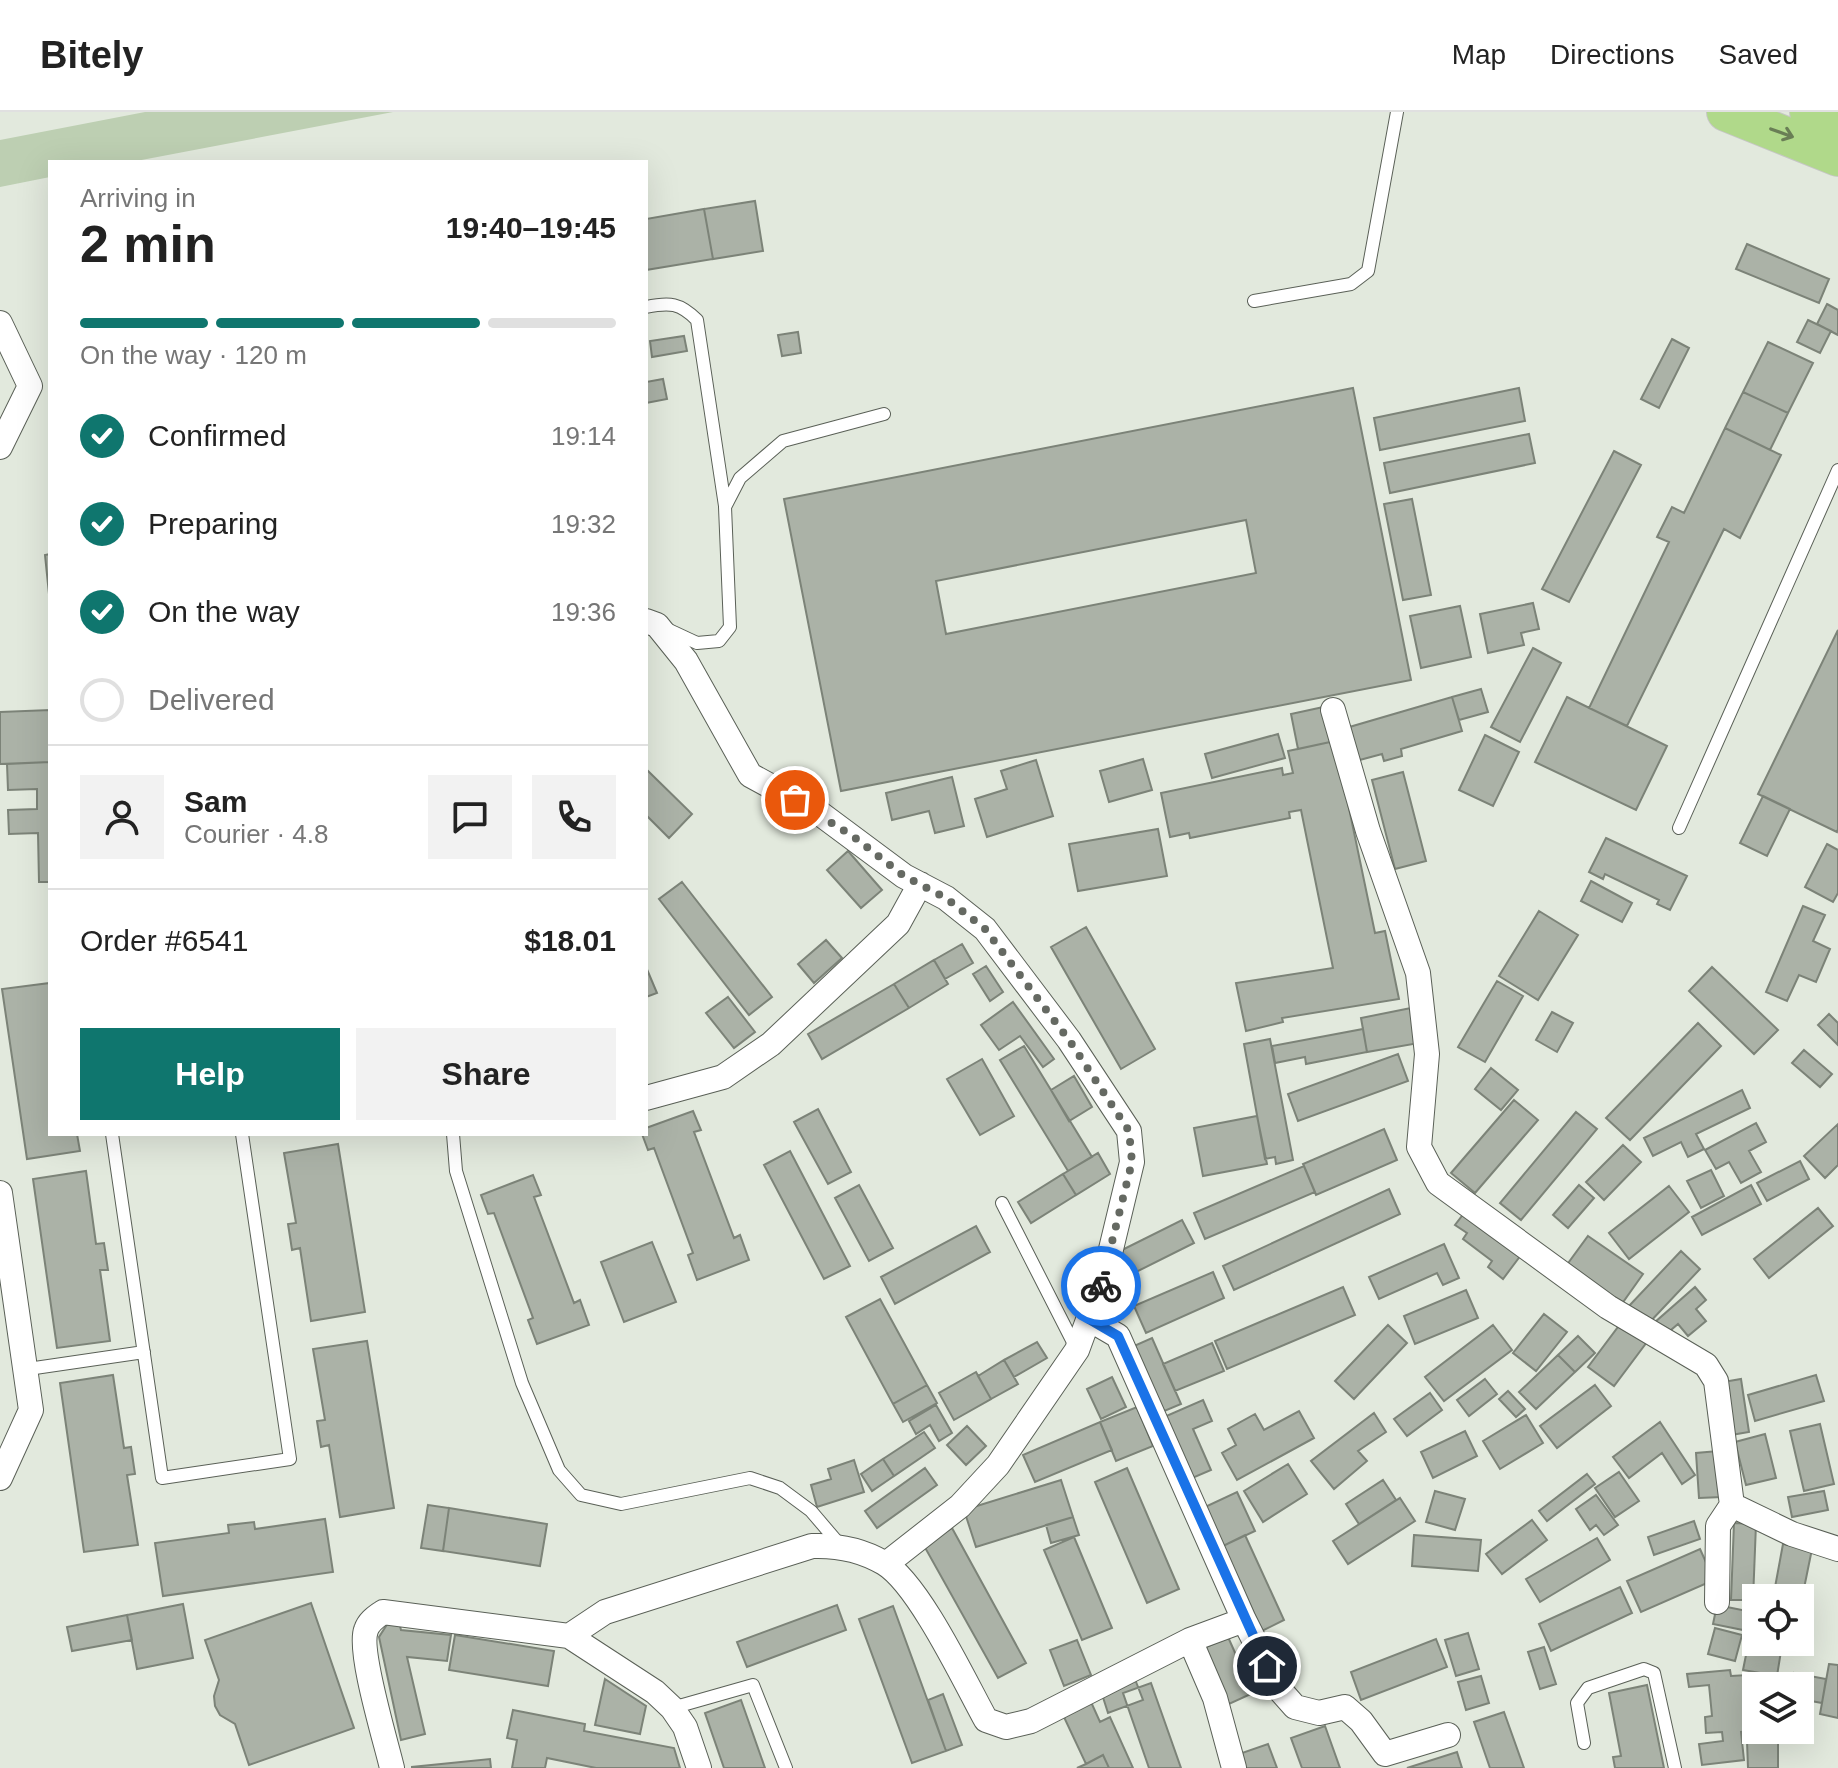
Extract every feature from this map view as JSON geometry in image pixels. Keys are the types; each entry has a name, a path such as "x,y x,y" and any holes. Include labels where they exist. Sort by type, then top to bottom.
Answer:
{"main road":[{"path":"1726,112 1838,157"},
{"path":"1809,112 1838,123"}],"street":[{"path":"0,323 40,388 0,447"},
{"path":"652,623 686,661 750,775 818,812 920,884 946,898 985,929 1069,1040 1129,1131 1132,1162 1105,1274 1077,1350 998,1465 960,1506 886,1564"},
{"path":"1333,710 1368,831 1418,973 1427,1054 1419,1147 1438,1183 1608,1307 1706,1365 1716,1381 1732,1505 1718,1526 1717,1602"},
{"path":"648,1097 723,1077 771,1044 898,924 920,884"},
{"path":"0,1193 28,1369 31,1410 9,1437 0,1478"},
{"path":"1089,1319 1118,1336 1244,1620 1279,1689 1295,1707 1319,1713 1345,1707 1361,1721 1385,1754 1448,1735"},
{"path":"1732,1505 1792,1534 1838,1549"},
{"path":"569,1636 605,1612 812,1546 840,1545 886,1564 910,1589 986,1720 1006,1727 1031,1721 1190,1640 1244,1620"},
{"path":"392,1768 366,1656 364,1633 371,1620 383,1612 569,1636 655,1692 672,1708 685,1727 699,1768"},
{"path":"1190,1640 1215,1698 1234,1768"}],"lane":[{"path":"1254,301 1351,284 1368,271 1397,112"},
{"path":"648,307 664,303 682,305 697,320 725,507 730,627 719,641 697,643 652,623"},
{"path":"725,507 740,478 783,441 884,414"},
{"path":"1679,828 1838,470"},
{"path":"112,1136 162,1478 290,1459 242,1136"},
{"path":"453,1136 456,1171 522,1383 559,1470 581,1495 621,1504 750,1478 780,1488 811,1511 840,1545"},
{"path":"1002,1203 1077,1350"},
{"path":"28,1369 144,1352"},
{"path":"1584,1743 1577,1703 1588,1688 1644,1669 1654,1673 1659,1687 1675,1768"},
{"path":"672,1708 753,1685 786,1768"}],"green space":[{"path":"145,112 393,112 141,160 48,160 48,177 0,187 0,140"}],"building":[{"path":"755,201 763,251 713,259 704,209"},
{"path":"704,209 713,259 648,270 648,219"},
{"path":"1747,244 1829,279 1819,303 1736,269"},
{"path":"1827,304 1838,310 1838,335 1817,324"},
{"path":"1808,320 1831,331 1820,353 1797,342"},
{"path":"798,332 801,353 782,356 778,335"},
{"path":"684,336 687,351 652,357 650,341"},
{"path":"1672,339 1689,348 1659,408 1641,399"},
{"path":"1768,342 1813,363 1788,413 1743,392"},
{"path":"663,379 667,399 648,403 648,382"},
{"path":"1353,388 1411,680 841,791 784,499","holes":["1246,520 1256,573 946,634 936,581"]},
{"path":"1519,388 1525,421 1380,450 1374,418"},
{"path":"1743,392 1788,413 1770,450 1725,428"},
{"path":"1725,428 1781,455 1740,538 1724,529 1627,726 1589,708 1669,542 1657,537 1672,507 1684,513"},
{"path":"1529,434 1535,463 1390,493 1384,463"},
{"path":"1614,451 1641,465 1569,602 1542,589"},
{"path":"1412,499 1431,595 1403,600 1384,504"},
{"path":"48,554 48,584 45,555"},
{"path":"1533,603 1539,629 1521,633 1524,645 1488,653 1480,614"},
{"path":"1460,606 1471,657 1421,668 1410,616"},
{"path":"1838,630 1838,829 1837,832 1758,794"},
{"path":"1533,648 1561,663 1520,742 1491,727"},
{"path":"1481,689 1488,712 1459,720 1452,697"},
{"path":"1452,697 1462,731 1401,749 1402,756 1384,761 1382,754 1356,761 1346,728"},
{"path":"1567,697 1667,746 1636,810 1535,762"},
{"path":"1328,706 1335,741 1298,749 1291,714"},
{"path":"48,710 48,762 0,764 0,712"},
{"path":"1278,734 1285,758 1212,778 1205,754"},
{"path":"1485,735 1519,752 1493,806 1459,790"},
{"path":"1335,741 1375,933 1385,931 1399,999 1282,1018 1283,1022 1246,1031 1236,983 1333,968 1301,810 1289,812 1290,818 1190,838 1189,833 1170,837 1161,793 1282,768 1283,775 1293,773 1288,751"},
{"path":"1143,759 1152,790 1109,802 1100,771"},
{"path":"1036,760 1053,816 987,837 975,799 1007,789 1001,771"},
{"path":"48,762 48,882 39,882 38,833 9,834 8,810 37,809 37,789 8,790 7,764"},
{"path":"648,771 692,814 669,838 648,817"},
{"path":"1403,772 1426,861 1395,869 1372,780"},
{"path":"952,777 964,826 935,833 929,811 892,820 886,793"},
{"path":"1763,796 1790,809 1767,856 1740,843"},
{"path":"1158,829 1167,876 1078,891 1069,844"},
{"path":"1606,838 1687,876 1670,910 1657,904 1659,900 1605,874 1603,879 1589,872"},
{"path":"1827,844 1838,850 1838,893 1833,902 1805,887"},
{"path":"848,851 882,890 861,908 827,870"},
{"path":"1591,881 1632,903 1622,922 1581,901"},
{"path":"682,882 772,997 749,1015 659,899"},
{"path":"1803,906 1825,915 1813,941 1830,949 1816,982 1799,975 1787,1001 1766,992"},
{"path":"1539,911 1578,935 1538,1000 1499,976"},
{"path":"1086,927 1155,1049 1121,1069 1051,947"},
{"path":"826,940 842,958 814,983 798,964"},
{"path":"962,944 973,963 945,979 934,960"},
{"path":"934,960 948,984 909,1008 894,984"},
{"path":"986,966 1003,992 990,1001 973,974"},
{"path":"1712,967 1778,1030 1754,1054 1689,991"},
{"path":"648,972 657,993 648,996"},
{"path":"1497,981 1523,996 1485,1062 1458,1047"},
{"path":"48,983 48,1136 77,1136 80,1151 27,1159 2,989"},
{"path":"894,984 909,1008 822,1059 808,1034"},
{"path":"728,997 755,1032 734,1048 706,1013"},
{"path":"1013,1002 1054,1059 1043,1067 1020,1036 999,1050 981,1025"},
{"path":"1416,1007 1419,1043 1367,1052 1361,1018"},
{"path":"1552,1012 1573,1023 1557,1052 1536,1040"},
{"path":"1829,1014 1838,1023 1838,1045 1818,1025"},
{"path":"1698,1023 1721,1046 1630,1140 1606,1118"},
{"path":"1363,1029 1367,1052 1306,1064 1305,1057 1275,1063 1272,1046"},
{"path":"1270,1039 1293,1160 1276,1164 1275,1157 1265,1159 1244,1044"},
{"path":"1024,1046 1092,1157 1068,1171 1000,1060"},
{"path":"1804,1050 1832,1074 1820,1087 1792,1063"},
{"path":"1398,1054 1408,1081 1298,1121 1288,1094"},
{"path":"982,1059 1014,1116 980,1135 947,1079"},
{"path":"1491,1068 1518,1090 1501,1110 1475,1089"},
{"path":"1074,1076 1092,1107 1069,1121 1051,1090"},
{"path":"1742,1090 1750,1108 1696,1134 1704,1149 1688,1157 1681,1142 1653,1156 1644,1138"},
{"path":"1514,1100 1538,1120 1475,1193 1451,1173"},
{"path":"818,1109 851,1172 828,1184 794,1122"},
{"path":"693,1111 701,1130 694,1132 734,1238 740,1235 749,1260 697,1280 688,1255 693,1253 654,1148 648,1150 643,1136 648,1136 648,1127"},
{"path":"1576,1112 1597,1129 1521,1220 1500,1203"},
{"path":"1257,1116 1267,1164 1203,1176 1194,1128"},
{"path":"1756,1123 1766,1142 1749,1151 1761,1172 1741,1183 1729,1162 1716,1169 1705,1150"},
{"path":"1838,1124 1838,1165 1825,1178 1804,1156"},
{"path":"1384,1129 1397,1160 1316,1195 1303,1164"},
{"path":"338,1144 365,1312 311,1321 300,1248 292,1250 288,1224 296,1223 284,1153"},
{"path":"1623,1145 1641,1162 1604,1200 1586,1182"},
{"path":"790,1151 850,1266 824,1279 764,1165"},
{"path":"1098,1153 1110,1174 1076,1195 1063,1174"},
{"path":"1800,1161 1809,1179 1767,1201 1757,1183"},
{"path":"1304,1166 1315,1192 1205,1239 1194,1213"},
{"path":"1711,1170 1724,1196 1701,1208 1687,1181"},
{"path":"86,1171 96,1244 104,1243 108,1270 100,1270 110,1341 57,1348 33,1179"},
{"path":"1063,1174 1076,1195 1031,1223 1018,1202"},
{"path":"533,1175 541,1195 534,1197 574,1303 580,1300 589,1325 537,1344 528,1320 533,1318 494,1213 488,1214 481,1195"},
{"path":"859,1185 893,1248 869,1261 835,1198"},
{"path":"1579,1185 1594,1198 1568,1228 1553,1215"},
{"path":"1751,1185 1761,1204 1702,1235 1692,1217"},
{"path":"1669,1186 1689,1212 1629,1259 1609,1233"},
{"path":"1389,1189 1400,1214 1234,1290 1223,1266"},
{"path":"1818,1208 1833,1226 1769,1278 1754,1259"},
{"path":"1465,1212 1521,1255 1503,1279 1488,1267 1492,1261 1463,1239 1467,1233 1455,1225"},
{"path":"1182,1220 1194,1243 1132,1274 1120,1251"},
{"path":"976,1226 990,1252 895,1304 881,1277"},
{"path":"1588,1236 1643,1274 1621,1305 1566,1266"},
{"path":"652,1242 676,1302 624,1322 601,1262"},
{"path":"1444,1244 1459,1278 1443,1285 1437,1273 1379,1299 1369,1277"},
{"path":"1681,1251 1700,1269 1647,1325 1628,1307"},
{"path":"1213,1272 1224,1298 1146,1333 1134,1306"},
{"path":"1343,1287 1355,1315 1227,1369 1215,1341"},
{"path":"1695,1287 1706,1300 1696,1309 1706,1321 1688,1336 1678,1324 1664,1336 1654,1323"},
{"path":"1466,1290 1478,1318 1415,1344 1404,1316"},
{"path":"880,1299 927,1385 893,1404 846,1317"},
{"path":"1544,1314 1567,1332 1536,1371 1513,1353"},
{"path":"1621,1323 1647,1342 1614,1386 1588,1367"},
{"path":"1388,1325 1407,1343 1354,1399 1335,1381"},
{"path":"1493,1325 1512,1350 1444,1401 1425,1377"},
{"path":"1578,1336 1595,1353 1575,1372 1558,1355"},
{"path":"1152,1338 1181,1404 1162,1412 1134,1346"},
{"path":"367,1341 394,1508 340,1517 329,1445 321,1447 317,1421 325,1420 313,1349"},
{"path":"1037,1342 1047,1358 1014,1377 1004,1360"},
{"path":"1212,1343 1224,1371 1175,1391 1163,1364"},
{"path":"1558,1355 1575,1372 1536,1409 1519,1392"},
{"path":"1004,1360 1018,1384 991,1399 978,1376"},
{"path":"976,1372 991,1399 954,1420 939,1393"},
{"path":"113,1375 124,1448 131,1447 135,1474 127,1475 138,1545 84,1552 60,1383"},
{"path":"1816,1375 1824,1401 1755,1421 1748,1395"},
{"path":"1112,1377 1126,1407 1101,1419 1087,1389"},
{"path":"1485,1379 1497,1394 1469,1416 1457,1400"},
{"path":"1741,1379 1749,1432 1731,1435 1723,1382"},
{"path":"927,1385 937,1403 903,1422 893,1404"},
{"path":"1595,1385 1611,1406 1557,1448 1540,1426"},
{"path":"1508,1391 1525,1409 1516,1417 1499,1399"},
{"path":"1430,1393 1442,1410 1407,1436 1394,1419"},
{"path":"1203,1400 1212,1421 1193,1429 1211,1470 1190,1479 1164,1417"},
{"path":"936,1405 952,1433 939,1441 930,1425 916,1434 909,1421"},
{"path":"1137,1407 1153,1446 1116,1461 1100,1422"},
{"path":"1299,1411 1314,1438 1237,1480 1222,1453 1236,1445 1228,1429 1255,1414 1264,1430"},
{"path":"1374,1413 1386,1432 1358,1451 1367,1461 1334,1489 1311,1461"},
{"path":"1526,1415 1543,1443 1500,1469 1483,1441"},
{"path":"1100,1422 1112,1450 1035,1482 1023,1455"},
{"path":"1660,1422 1695,1475 1682,1484 1662,1453 1629,1478 1613,1457"},
{"path":"1820,1424 1834,1484 1804,1491 1790,1431"},
{"path":"967,1426 986,1446 966,1465 947,1445"},
{"path":"1465,1431 1477,1456 1433,1478 1421,1452"},
{"path":"924,1432 935,1448 894,1476 883,1459"},
{"path":"1765,1434 1776,1478 1746,1485 1735,1442"},
{"path":"1718,1451 1722,1497 1699,1498 1696,1453"},
{"path":"883,1459 894,1476 872,1491 861,1474"},
{"path":"854,1460 864,1492 817,1507 811,1485 831,1479 828,1469"},
{"path":"1288,1464 1307,1494 1263,1522 1244,1491"},
{"path":"925,1468 937,1485 877,1528 865,1511"},
{"path":"1127,1468 1179,1589 1147,1603 1095,1482"},
{"path":"1619,1472 1639,1501 1615,1517 1595,1488"},
{"path":"1587,1474 1595,1484 1547,1521 1539,1511"},
{"path":"1061,1480 1073,1517 976,1547 964,1510"},
{"path":"1383,1480 1396,1500 1359,1524 1346,1504"},
{"path":"1435,1491 1465,1499 1455,1530 1426,1522"},
{"path":"1824,1491 1828,1510 1792,1517 1788,1497"},
{"path":"1237,1492 1255,1531 1223,1546 1205,1507"},
{"path":"1596,1495 1618,1525 1604,1535 1596,1525 1590,1530 1576,1509"},
{"path":"1400,1498 1415,1521 1348,1564 1333,1541"},
{"path":"428,1505 449,1508 443,1551 421,1548"},
{"path":"449,1508 547,1524 540,1566 443,1551"},
{"path":"1073,1517 1079,1535 1051,1543 1046,1525"},
{"path":"325,1519 333,1572 163,1596 155,1543 229,1533 228,1525 254,1522 255,1529"},
{"path":"1532,1520 1547,1540 1502,1574 1486,1554"},
{"path":"1694,1521 1700,1539 1654,1555 1648,1537"},
{"path":"1734,1523 1756,1524 1754,1584 1742,1584 1742,1600 1731,1600"},
{"path":"952,1528 1026,1663 998,1678 923,1544"},
{"path":"1245,1535 1284,1620 1262,1631 1223,1546"},
{"path":"1414,1535 1481,1540 1478,1571 1412,1566"},
{"path":"1074,1537 1112,1628 1082,1640 1044,1550"},
{"path":"1597,1538 1610,1560 1540,1602 1526,1579"},
{"path":"1783,1544 1812,1549 1805,1584 1776,1584"},
{"path":"1700,1549 1714,1580 1641,1612 1627,1581"},
{"path":"1620,1587 1632,1613 1551,1651 1539,1624"},
{"path":"311,1603 354,1728 249,1765 235,1724 220,1715 215,1706 214,1696 219,1680 205,1640"},
{"path":"183,1604 193,1658 137,1669 127,1615"},
{"path":"837,1605 846,1630 747,1667 737,1642"},
{"path":"1717,1605 1742,1610 1742,1630 1713,1624"},
{"path":"893,1606 946,1751 912,1763 859,1619"},
{"path":"127,1615 132,1640 72,1651 67,1627"},
{"path":"388,1623 400,1626 401,1630 451,1635 447,1661 407,1657 425,1734 401,1740 379,1637"},
{"path":"1715,1628 1742,1635 1735,1661 1708,1654"},
{"path":"1468,1633 1479,1669 1456,1676 1445,1640"},
{"path":"455,1635 554,1651 548,1686 449,1670"},
{"path":"1228,1637 1253,1693 1229,1704 1204,1648"},
{"path":"1436,1639 1447,1667 1361,1700 1351,1672"},
{"path":"1077,1640 1091,1675 1064,1686 1050,1650"},
{"path":"1544,1647 1556,1684 1540,1689 1528,1652"},
{"path":"1746,1656 1780,1656 1778,1672 1743,1670"},
{"path":"1829,1664 1838,1665 1838,1718 1820,1714"},
{"path":"1730,1670 1731,1676 1742,1675 1744,1760 1702,1765 1699,1744 1723,1741 1722,1732 1706,1733 1705,1717 1712,1716 1709,1685 1689,1687 1687,1674"},
{"path":"1133,1674 1143,1700 1108,1713 1101,1691"},
{"path":"1481,1676 1489,1703 1466,1710 1458,1682"},
{"path":"1814,1677 1826,1679 1822,1703 1814,1702"},
{"path":"605,1679 646,1706 640,1734 595,1725"},
{"path":"1151,1683 1181,1768 1149,1768 1123,1693"},
{"path":"1647,1685 1664,1768 1615,1768 1613,1757 1621,1756 1609,1693"},
{"path":"943,1694 962,1745 946,1751 928,1700"},
{"path":"741,1700 765,1768 724,1768 705,1713"},
{"path":"1091,1702 1100,1722 1110,1717 1133,1768 1109,1768 1103,1755 1086,1764 1063,1715"},
{"path":"513,1710 585,1724 584,1731 674,1748 680,1768 596,1768 547,1758 545,1768 512,1768 517,1740 507,1738"},
{"path":"1504,1712 1524,1768 1490,1768 1474,1722"},
{"path":"1325,1726 1340,1768 1302,1768 1291,1738"},
{"path":"1268,1744 1277,1768 1244,1768 1239,1754"},
{"path":"1747,1744 1778,1744 1778,1768 1748,1768"},
{"path":"1457,1752 1462,1768 1407,1768"},
{"path":"1103,1755 1109,1768 1077,1768 1086,1764"},
{"path":"490,1759 491,1768 412,1768 412,1767"}],"way so far":[{"path":"795,800 854,837 904,876 946,898 985,929 1069,1040 1129,1131 1132,1162 1101,1286"}],"route":[{"path":"1101,1286 1089,1319 1118,1336 1267,1666"}]}
